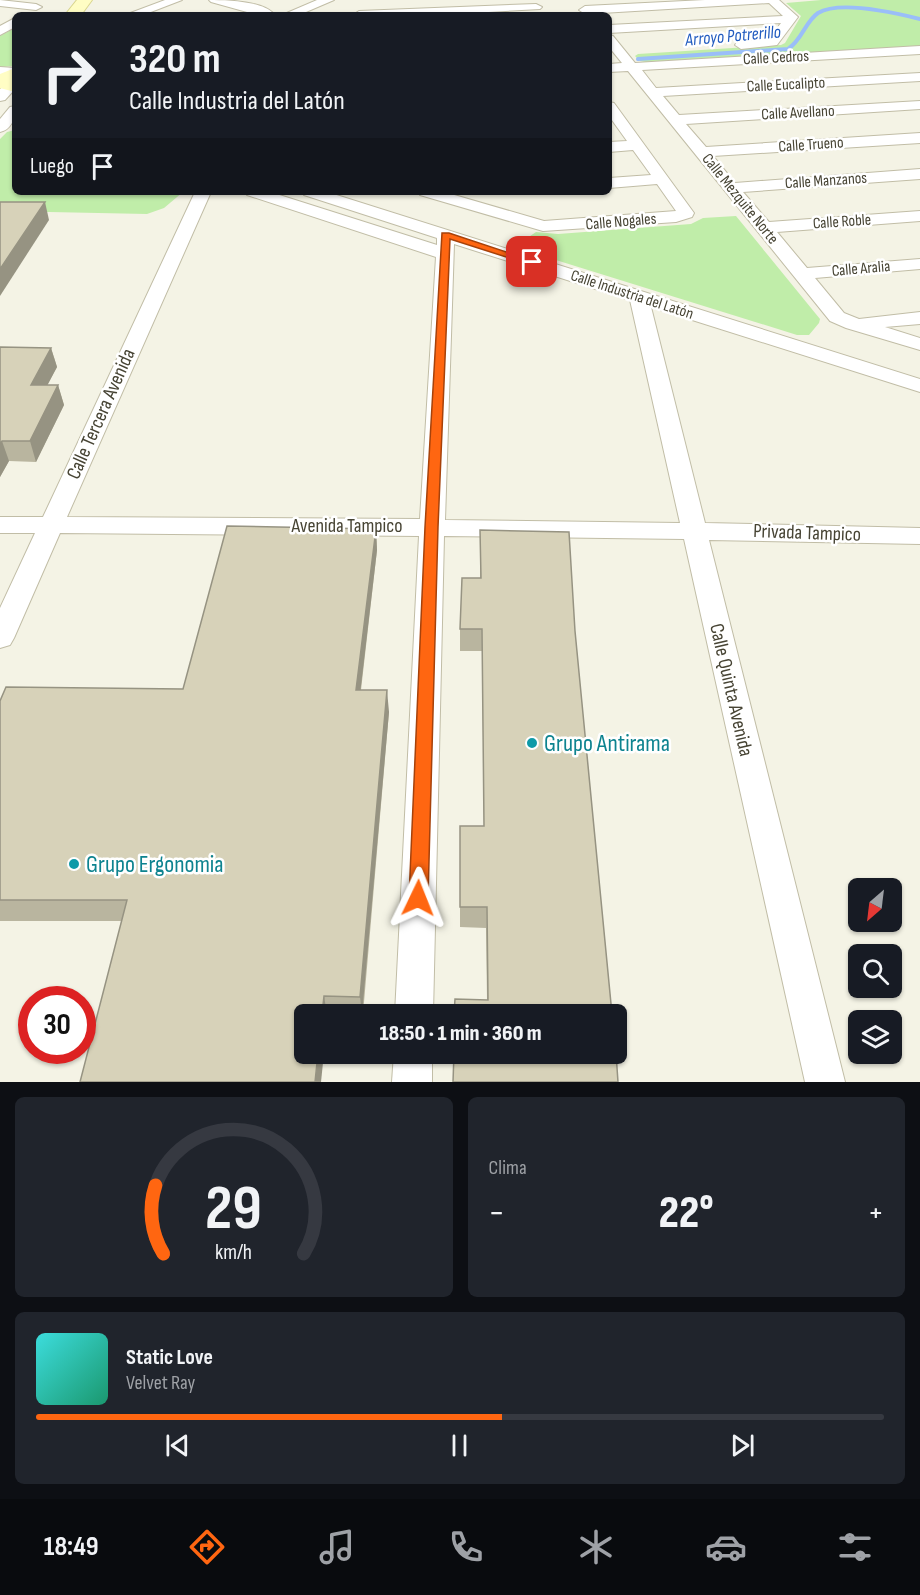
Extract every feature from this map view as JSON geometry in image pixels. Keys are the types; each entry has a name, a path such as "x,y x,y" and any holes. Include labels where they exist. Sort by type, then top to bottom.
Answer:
{"street":[{"path":"75,12 85,0"},
{"path":"140,12 176,0"},
{"path":"215,0 265,12"},
{"path":"296,12 328,0"},
{"path":"356,12 379,0"},
{"path":"584,8 770,0 791,15 773,42 733,46"},
{"path":"0,3 40,3"},
{"path":"384,12 536,7"},
{"path":"148,9 160,12"},
{"path":"612,29 790,19"},
{"name":"Calle Mezquite Norte","path":"612,43 837,316 854,324 920,344"},
{"name":"Calle Cedros","path":"623,58 920,50"},
{"name":"Calle Eucalipto","path":"653,92 920,77"},
{"name":"Calle Avellano","path":"676,120 920,105"},
{"name":"Calle Nogales","path":"434,195 543,226 676,217 686,213 612,112"},
{"path":"0,129 12,114"},
{"name":"Calle Trueno","path":"702,153 920,138"},
{"path":"612,147 638,145"},
{"name":"Calle Manzanos","path":"731,188 920,174"},
{"path":"612,183 663,179"},
{"name":"Calle Tercera Avenida","path":"0,638 202,195"},
{"name":"Calle Industria del Latón","path":"264,195 639,297 920,386"},
{"name":"Calle Industria del Latón","path":"318,195 446,244"},
{"name":"Calle Roble","path":"764,228 920,216"},
{"path":"414,1004 432,527 446,244"},
{"name":"Calle Aralia","path":"802,274 920,264"},
{"name":"Calle Quinta Avenida","path":"639,297 825,1082"},
{"path":"854,324 920,318"},
{"name":"Avenida Tampico","path":"0,525 693,530"},
{"name":"Privada Tampico","path":"693,530 920,536"},
{"path":"412,1082 413,1064"}],"green space":[{"path":"821,0 920,0 920,46 646,62 640,61 635,56 781,45 785,43 801,16 786,3"},
{"path":"12,30 12,66 0,67 0,36"},
{"path":"12,131 12,195 179,195 164,208 147,214 0,211 0,139 7,132"},
{"path":"736,216 820,319 809,335 797,335 514,247 536,232 558,234 691,224 703,218"}],"building":[{"path":"0,202 45,202 0,269"},
{"path":"0,347 51,348 31,385 58,385 30,441 2,441 0,444"},
{"path":"227,526 376,529 356,690 387,690 360,997 324,996 323,1004 294,1004 294,1064 317,1064 315,1082 80,1082 85,1064 96,1064 96,1020 127,900 0,900 0,701 6,687 183,689"},
{"path":"480,530 569,532 575,631 611,1004 455,1004 455,999 488,1000 487,907 460,907 460,826 484,826 482,629 460,629 462,578 481,578"},
{"path":"454,1064 617,1064 618,1082 453,1082"}],"waterway":[{"name":"Arroyo Potrerillo","path":"638,59 788,49 797,41 810,21 818,13 828,9 868,9 920,19"}],"place":[{"name":"Grupo Antirama","path":"532,743"},
{"name":"Grupo Ergonomia","path":"74,864"}],"route":[{"path":"418,898 446,235 532,262"}]}
